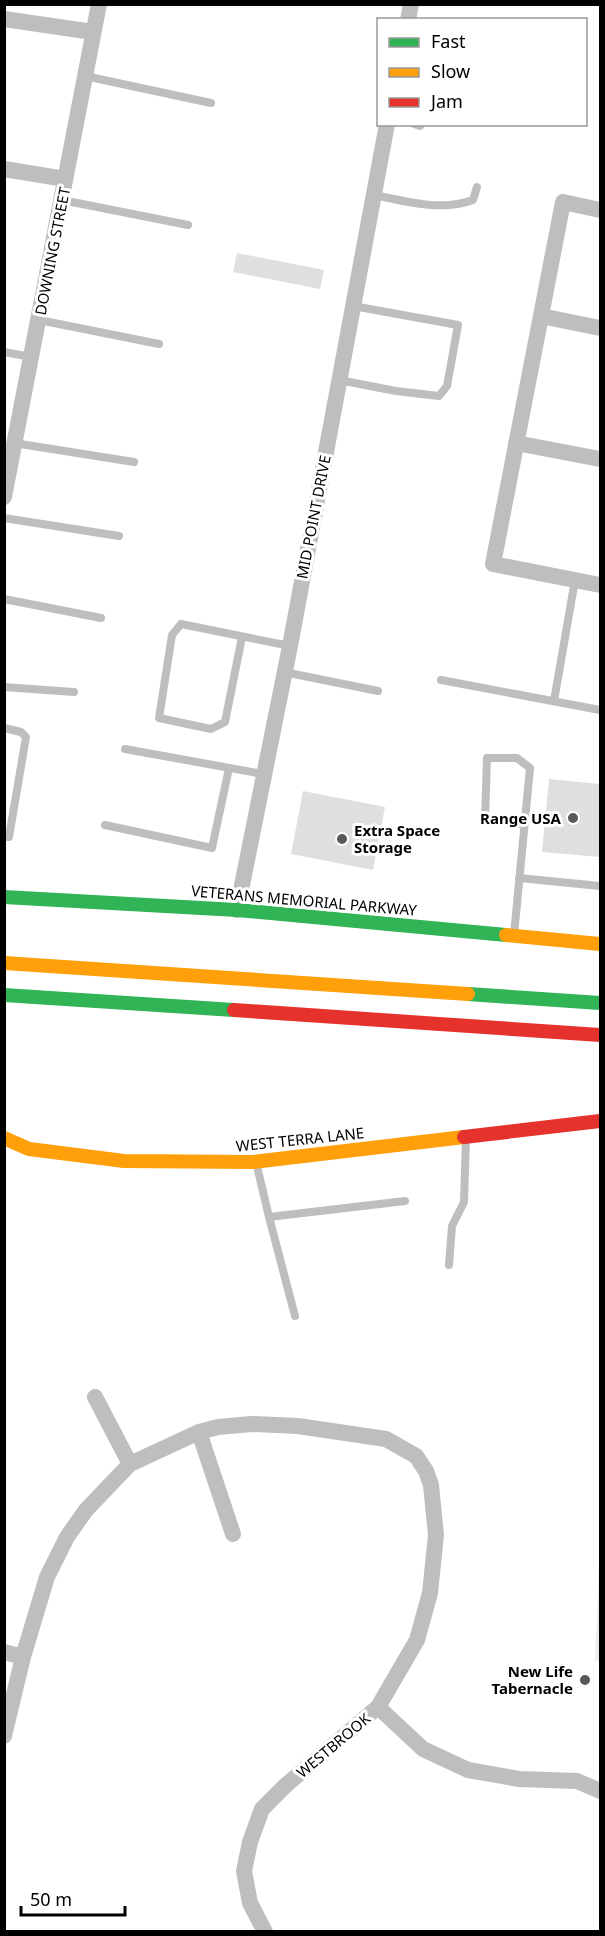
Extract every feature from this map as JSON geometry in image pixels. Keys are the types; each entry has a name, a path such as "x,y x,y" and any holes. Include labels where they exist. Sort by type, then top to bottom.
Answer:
{"main road":[{"name":"VETERANS MEMORIAL PARKWAY","path":"4,897 237,910 600,944"},
{"path":"4,963 600,1003"},
{"path":"4,995 600,1035"},
{"name":"WEST TERRA LANE","path":"4,1138 29,1149 124,1161 256,1162 600,1121"}],"street":[{"name":"DOWNING STREET","path":"4,497 99,4"},
{"path":"4,19 93,32"},
{"name":"MID POINT DRIVE","path":"237,910 290,646 387,126"},
{"path":"4,169 65,179"},
{"path":"600,210 563,202 493,564 600,585"},
{"path":"541,316 600,328"},
{"path":"516,443 600,459"},
{"path":"4,1736 23,1657 47,1577 67,1537 86,1510 130,1464 95,1397"},
{"name":"WESTBROOK","path":"130,1464 200,1432 218,1427 252,1424 307,1427 386,1439 416,1456 426,1471 431,1485 436,1535 430,1593 417,1640 378,1707 286,1785 262,1809 250,1842 244,1871 250,1903 265,1932"},
{"path":"200,1432 232,1534"},
{"path":"4,1652 23,1657"},
{"path":"378,1707 423,1749 468,1770 519,1779 577,1781 600,1791"}],"lane":[{"path":"85,76 211,103"},
{"path":"374,195 439,206 459,205 473,200 477,187"},
{"path":"62,200 188,225"},
{"path":"339,380 396,392 439,396 447,386 458,325 353,306"},
{"path":"39,320 159,344"},
{"path":"4,352 31,357"},
{"path":"14,443 134,462"},
{"path":"4,518 119,536"},
{"path":"554,701 575,580"},
{"path":"4,599 101,618"},
{"path":"242,637 225,722 211,729 159,718 172,635 181,624 290,646"},
{"path":"284,672 378,691"},
{"path":"441,680 600,710"},
{"path":"4,687 74,692"},
{"path":"4,728 21,732 26,737 9,837 4,837"},
{"path":"125,749 263,774"},
{"path":"513,935 530,768 517,758 487,758 485,820 524,824"},
{"path":"105,825 212,848 229,768"},
{"path":"519,878 600,886"},
{"path":"450,1265 452,1226 464,1202 466,1137"},
{"path":"256,1162 295,1316"},
{"path":"269,1217 405,1201"}],"shaded area":[{"path":"600,1541 600,1661 595,1661"}],"building":[{"path":"237,253 324,270 320,289 233,272"},
{"name":"Range USA","path":"549,779 600,784 600,857 542,852"},
{"path":"303,791 385,807 373,870 291,854"}],"traffic: fast":[{"path":"4,897 237,910 506,935"},
{"path":"468,994 600,1003"},
{"path":"4,995 234,1010"}],"traffic: slow":[{"path":"506,935 600,944"},
{"path":"4,963 468,994"},
{"path":"4,1138 29,1149 124,1161 253,1162 464,1137"}],"traffic: jam":[{"path":"234,1010 600,1035"},
{"path":"464,1137 600,1121"}],"place":[{"name":"Range USA","path":"573,818"},
{"name":"Extra Space Storage","path":"342,839"},
{"name":"New Life Tabernacle","path":"585,1680"}]}
